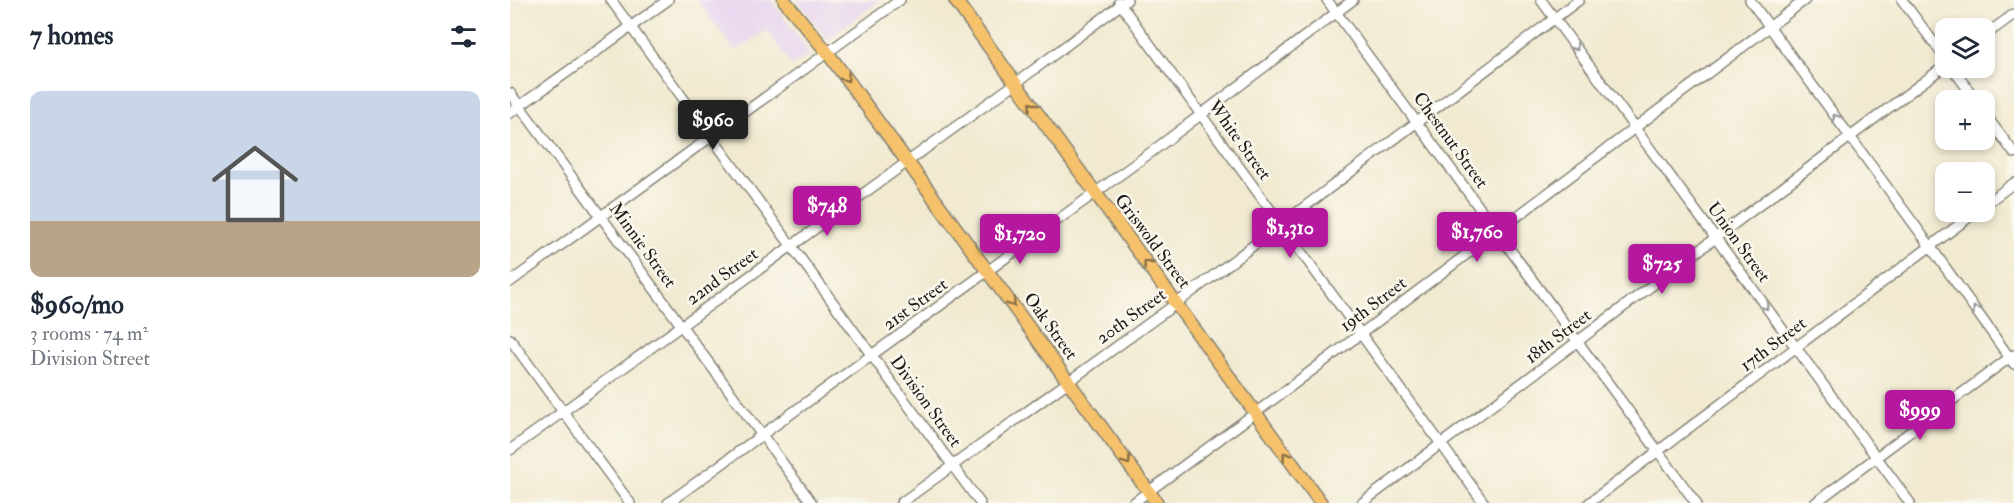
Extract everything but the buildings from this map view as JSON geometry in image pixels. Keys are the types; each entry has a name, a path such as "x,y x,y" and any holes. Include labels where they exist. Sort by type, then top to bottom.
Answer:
{"main road":[{"name":"Oak Street","path":"784,0 827,52 1157,503"},
{"name":"Griswold Street","path":"956,0 1321,503"}],"street":[{"name":"Division Street","path":"611,0 980,503"},
{"path":"510,113 668,0"},
{"path":"510,282 900,0"},
{"name":"Chestnut Street","path":"1328,0 1696,503"},
{"name":"21st Street","path":"668,503 1095,194 1353,0"},
{"name":"Union Street","path":"1541,0 1910,503"},
{"name":"20th Street","path":"900,503 1177,303 1579,0"},
{"path":"1750,0 2012,359 1815,503"},
{"name":"19th Street","path":"1133,503 1805,0"},
{"path":"1902,0 1935,44"},
{"name":"22nd Street","path":"510,450 1016,83 1122,2"},
{"name":"White Street","path":"1122,2 1201,115 1484,503"},
{"path":"1995,28 2014,14"},
{"name":"18th Street","path":"1362,503 1935,73"},
{"name":"Minnie Street","path":"510,93 812,503"},
{"path":"1995,128 2014,153"},
{"path":"1995,197 2014,183"},
{"name":"17th Street","path":"1589,503 1962,222"},
{"path":"510,339 630,503"}],"shaded area":[{"path":"697,0 771,0 810,54 792,66 767,30 735,51"},
{"path":"798,0 880,0 827,40"}]}
